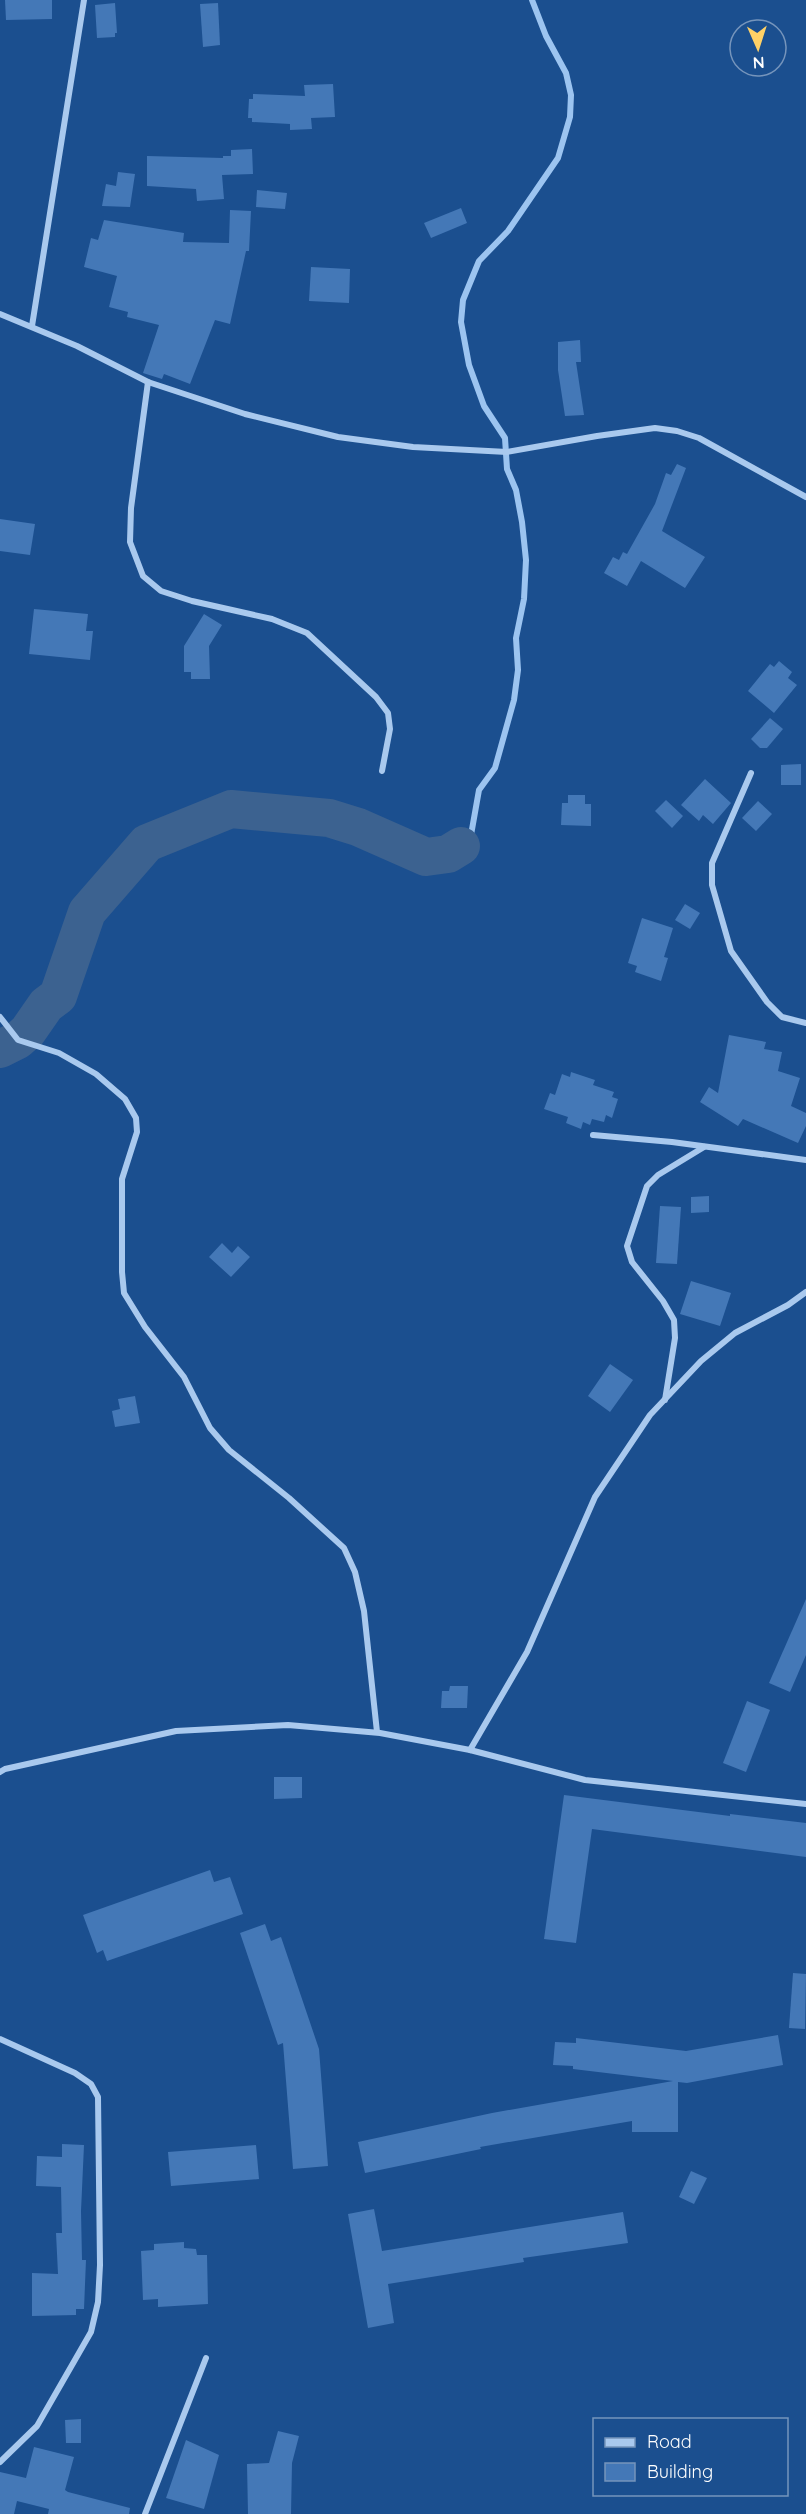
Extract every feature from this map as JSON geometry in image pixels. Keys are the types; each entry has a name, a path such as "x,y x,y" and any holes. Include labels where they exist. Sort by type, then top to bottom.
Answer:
{"street":[{"path":"32,326 84,0"},
{"path":"0,314 77,346 148,382 245,414 315,431 413,447 507,452 656,428 677,431 699,438 806,497"},
{"path":"148,382 130,508 130,542 143,576 161,591 192,601 272,619 307,633 376,696 388,712 390,729 382,771"},
{"path":"751,773 712,863 712,885 731,951 767,1002 782,1017 806,1023"},
{"path":"0,1017 18,1040 59,1053 96,1074 125,1099 136,1118 137,1132 122,1179 124,1293 145,1326 184,1377 210,1428 229,1450 289,1498 344,1548 355,1572 364,1611 377,1732"},
{"path":"593,1135 806,1160"},
{"path":"665,1400 675,1338 674,1320 663,1301 632,1262 627,1246 647,1186 658,1175 704,1147"},
{"path":"470,1750 527,1652 595,1497 650,1415 701,1361 735,1334 788,1305 806,1292"},
{"path":"0,1772 176,1731 288,1725 377,1732 470,1750 585,1780 806,1804"},
{"path":"0,2039 75,2073 91,2084 98,2097 100,2265 98,2302 91,2332 37,2426 0,2462"},
{"path":"145,2514 206,2358"}],"building":[{"path":"5,0 52,0 52,19 6,20"},
{"path":"115,3 117,33 115,37 97,38 95,5"},
{"path":"218,3 220,45 203,47 200,4"},
{"path":"333,84 335,117 311,118 312,129 290,130 290,124 252,122 252,118 248,118 249,99 253,99 253,94 305,96 304,85"},
{"path":"252,149 253,174 222,175 224,199 197,201 196,189 147,186 147,156 223,158 223,156 231,156 231,150"},
{"path":"118,172 135,174 130,207 102,206 106,184 116,186"},
{"path":"257,190 287,193 285,209 256,207"},
{"path":"461,208 467,223 431,238 424,223"},
{"path":"230,210 251,211 249,251 246,251 230,324 215,320 190,384 164,374 162,379 143,373 159,325 127,317 128,312 109,307 117,276 84,267 91,238 98,240 104,220 184,233 183,242 229,243"},
{"path":"311,267 350,269 349,303 309,301"},
{"path":"580,340 581,362 576,362 584,415 565,416 558,370 558,342"},
{"path":"677,464 686,468 662,531 705,557 685,588 641,561 627,586 604,573 613,557 619,560 623,552 627,554 655,504 666,473 671,475"},
{"path":"0,519 35,524 30,555 0,551"},
{"path":"34,609 88,614 86,631 93,631 90,660 29,654"},
{"path":"204,614 222,625 209,646 210,679 191,679 191,672 184,672 184,646"},
{"path":"779,661 792,672 788,678 797,685 774,713 748,691 770,664 774,667"},
{"path":"770,718 783,729 767,748 760,748 751,739"},
{"path":"801,764 801,785 781,785 781,765"},
{"path":"705,779 731,803 713,824 703,815 699,821 681,805"},
{"path":"568,795 585,795 585,804 591,804 591,826 561,825 562,803 568,803"},
{"path":"666,800 683,816 672,828 655,811"},
{"path":"758,801 772,814 756,831 742,818"},
{"path":"685,904 700,913 690,929 675,920"},
{"path":"642,918 673,928 664,957 668,958 661,981 635,972 637,966 628,963"},
{"path":"729,1035 766,1042 764,1049 782,1052 778,1071 800,1078 791,1106 806,1113 806,1126 798,1143 743,1119 738,1126 700,1102 709,1087 718,1093"},
{"path":"571,1072 595,1080 593,1085 614,1092 612,1097 618,1099 612,1118 606,1115 604,1122 592,1119 590,1125 583,1122 581,1129 566,1123 568,1117 544,1109 550,1093 555,1095 562,1074 570,1077"},
{"path":"709,1196 709,1212 691,1213 691,1197"},
{"path":"660,1206 681,1207 677,1264 656,1263"},
{"path":"222,1243 232,1253 238,1246 250,1257 231,1277 209,1257"},
{"path":"691,1281 731,1293 720,1326 680,1314"},
{"path":"610,1364 633,1380 610,1412 588,1396"},
{"path":"135,1396 140,1423 115,1427 112,1411 120,1409 118,1399"},
{"path":"806,1599 806,1655 790,1692 769,1683"},
{"path":"450,1686 468,1686 467,1708 441,1708 442,1691 449,1691"},
{"path":"747,1701 770,1710 746,1772 723,1763"},
{"path":"274,1777 302,1777 302,1798 274,1799"},
{"path":"564,1795 806,1823 806,1857 592,1829 576,1943 544,1939"},
{"path":"210,1870 214,1882 230,1877 243,1914 107,1961 103,1950 97,1953 83,1915"},
{"path":"265,1924 271,1941 281,1937 319,2049 328,2166 293,2169 283,2043 278,2045 240,1933"},
{"path":"793,1973 806,1974 805,2029 789,2028"},
{"path":"778,2035 783,2065 687,2083 678,2082 678,2132 632,2132 632,2121 480,2147 481,2149 365,2173 358,2142 492,2113 673,2081 553,2065 555,2042 576,2043 576,2038 686,2051"},
{"path":"62,2144 84,2145 81,2211 82,2260 86,2260 84,2309 76,2309 76,2315 32,2316 32,2273 58,2274 56,2233 62,2233 61,2187 36,2186 37,2156 62,2157"},
{"path":"256,2145 259,2179 171,2186 168,2152"},
{"path":"691,2171 707,2178 694,2204 679,2197"},
{"path":"374,2209 382,2251 623,2212 628,2243 523,2258 524,2262 388,2284 394,2323 368,2328 348,2214"},
{"path":"184,2242 184,2248 196,2249 197,2255 207,2255 208,2304 158,2307 158,2299 143,2300 141,2251 154,2250 154,2244"},
{"path":"81,2419 81,2443 66,2443 65,2420"},
{"path":"278,2431 299,2436 292,2463 291,2514 248,2514 247,2464 269,2463"},
{"path":"186,2440 219,2455 204,2509 166,2498"},
{"path":"34,2447 74,2457 65,2490 130,2508 129,2514 48,2514 49,2509 17,2501 14,2514 0,2514 0,2472 26,2478"}],"waterway":[{"path":"461,846 471,835 479,790 495,768 514,700 518,670 516,638 524,599 526,560 516,490 507,469 505,438 484,406 469,365 461,322 463,300 479,261 508,231 558,158 570,117 571,95 566,73 546,36 532,0"},
{"path":"0,1049 18,1040 28,1031 46,1005 58,996 87,912 147,843 231,809 329,818 358,827 426,857 448,854 461,846"}]}
